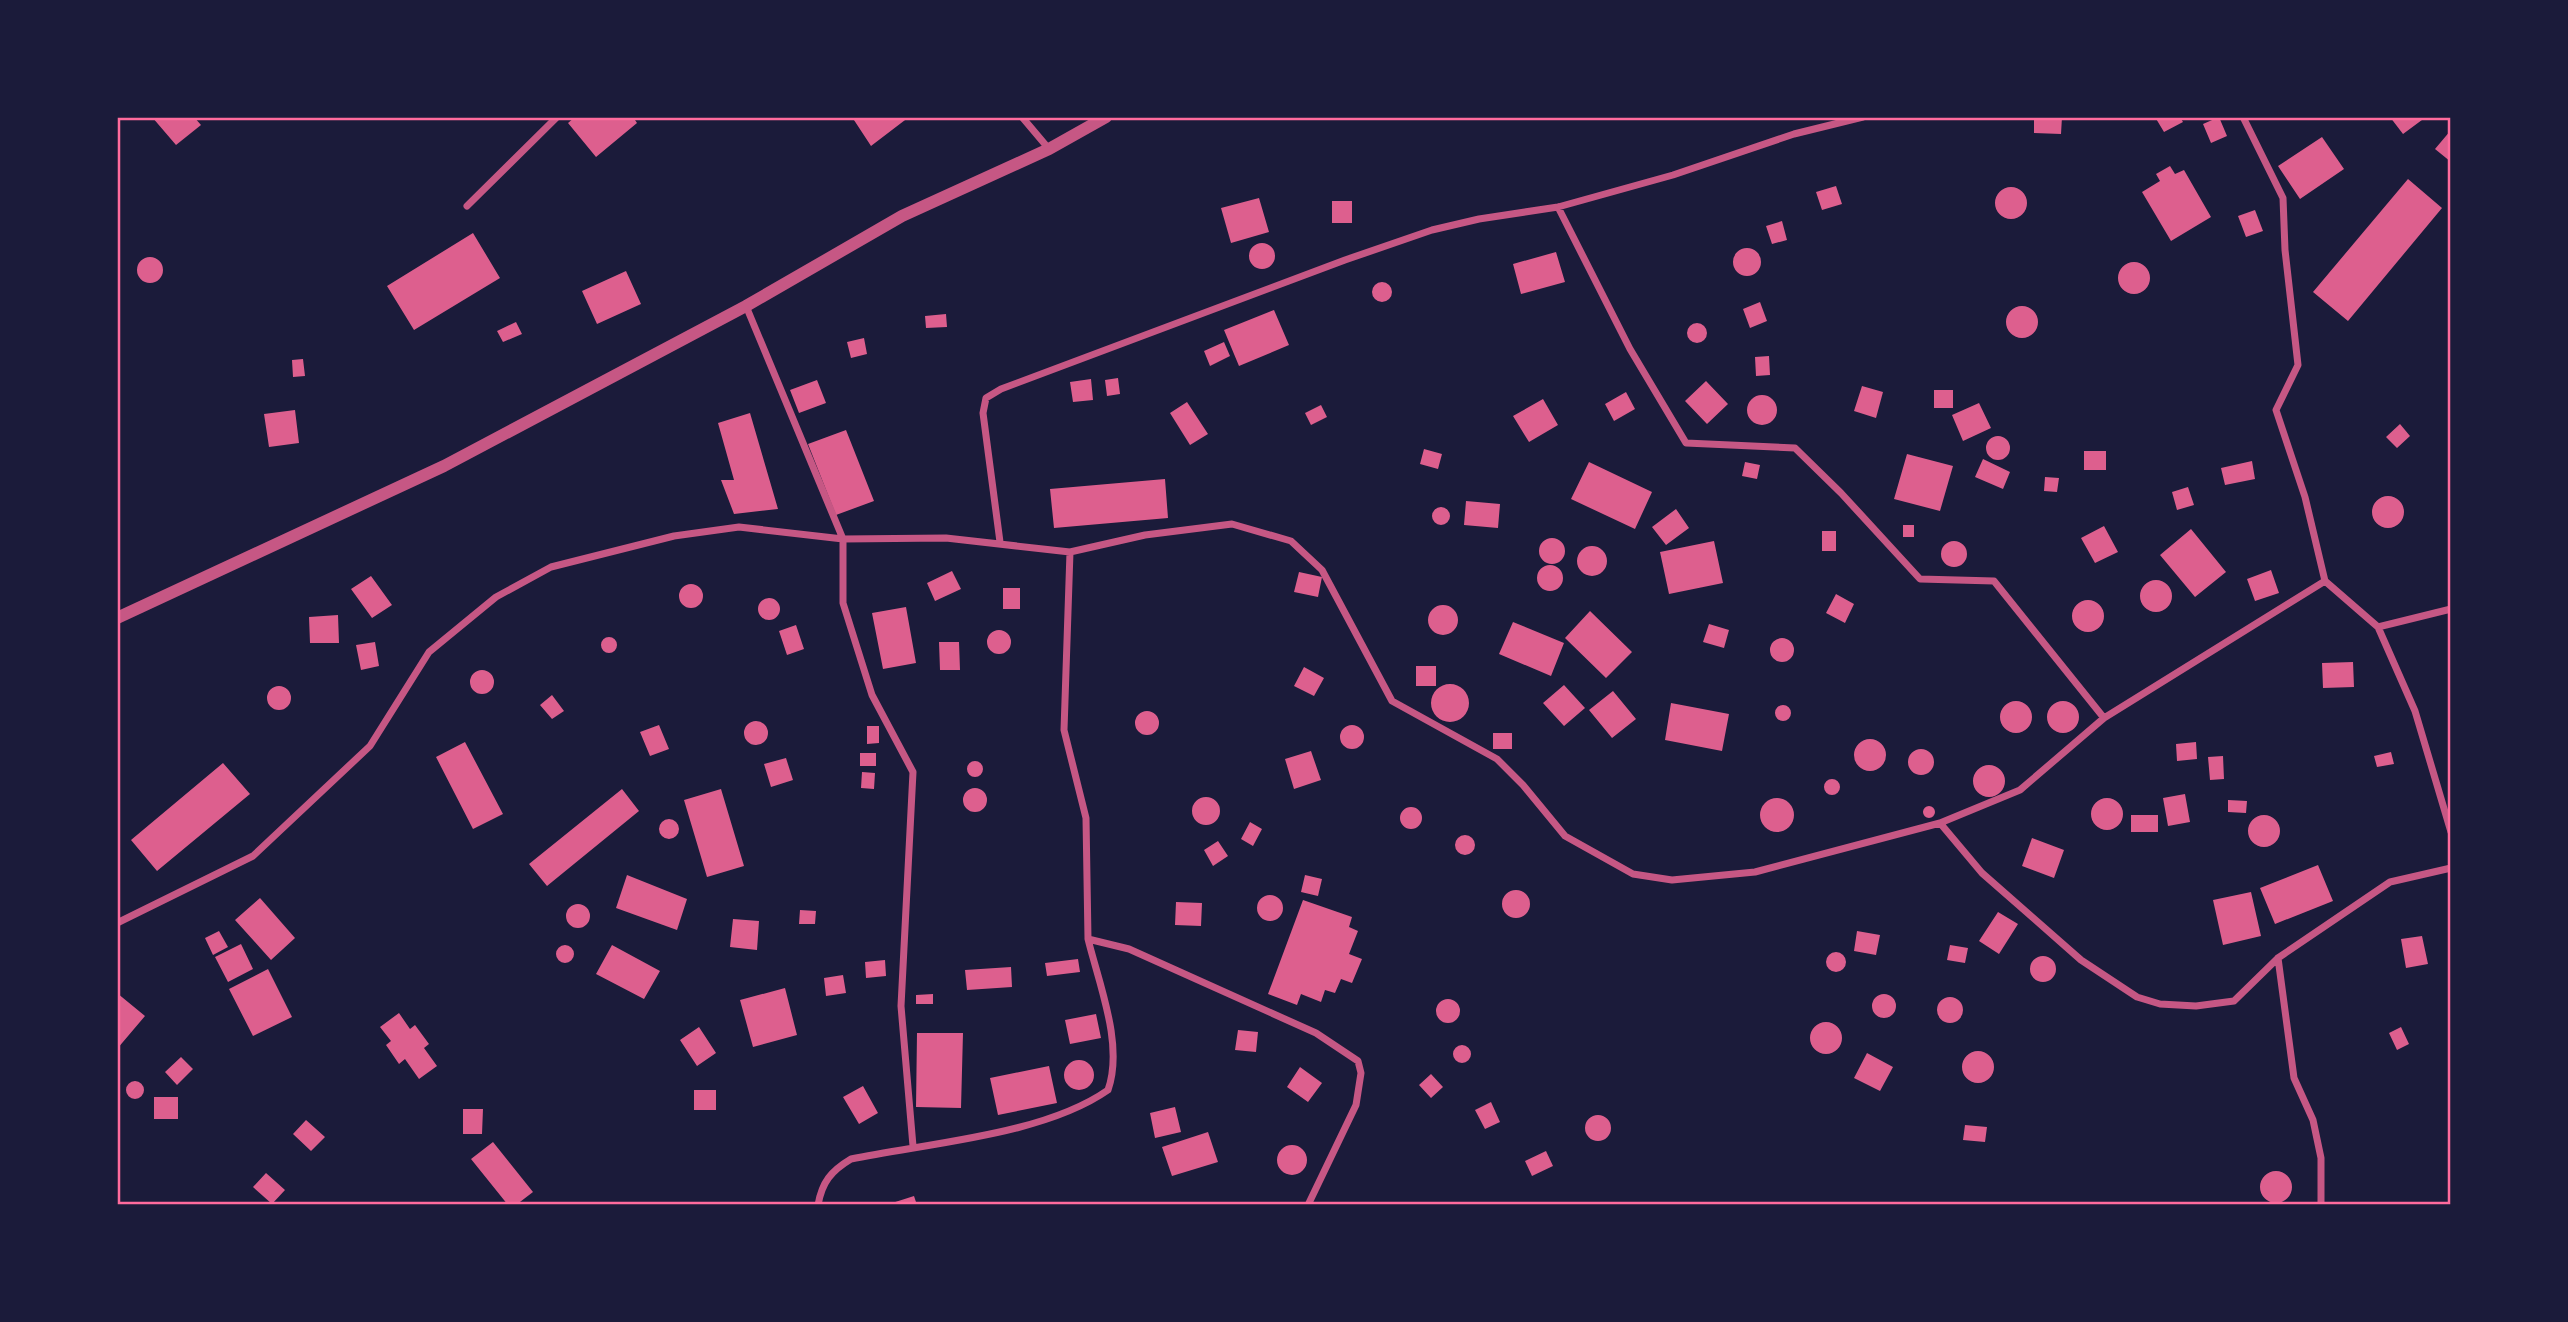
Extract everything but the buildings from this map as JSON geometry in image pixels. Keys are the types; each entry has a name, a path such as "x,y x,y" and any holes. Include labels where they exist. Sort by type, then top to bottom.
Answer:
{"street":[{"path":"467,206 557,117"},
{"path":"1022,117 1049,149"},
{"path":"117,618 444,466 746,306 902,216 1049,149 1106,117"},
{"path":"1000,542 983,413 986,398 1001,389 1320,269 1432,230 1479,219 1558,207 1673,175 1794,134 1863,117"},
{"path":"2243,117 2283,198 2285,250 2298,365 2276,410 2305,497 2325,581 2378,627 2415,711 2451,832"},
{"path":"1558,207 1630,349 1686,443 1794,448 1841,493 1920,579 1994,582 2104,718"},
{"path":"746,306 843,539 843,603 853,638 872,695 913,772 901,1006 913,1146"},
{"path":"117,923 253,856 370,746 429,652 496,597 551,568 674,536 738,527 843,539 946,538 1000,542 1070,552 1145,535 1232,524 1291,541 1322,570 1392,701 1497,758 1524,785 1565,836 1633,874 1672,880 1755,872 1940,823 2020,790 2104,718 2325,581"},
{"path":"817,1205 824,1182 834,1169 851,1159 913,1146 990,1135 1071,1109 1108,1090 1112,1062 1110,1032 1088,939 1086,818 1064,730 1070,552"},
{"path":"2378,627 2451,609"},
{"path":"1940,823 1982,873 2081,960 2137,997 2160,1004 2196,1006 2234,1001 2278,958 2343,918 2390,882 2451,868"},
{"path":"1088,939 1129,949 1316,1032 1358,1061 1361,1073 1356,1105 1308,1205"},
{"path":"2278,958 2294,1077 2313,1120 2321,1158 2321,1205"}]}
